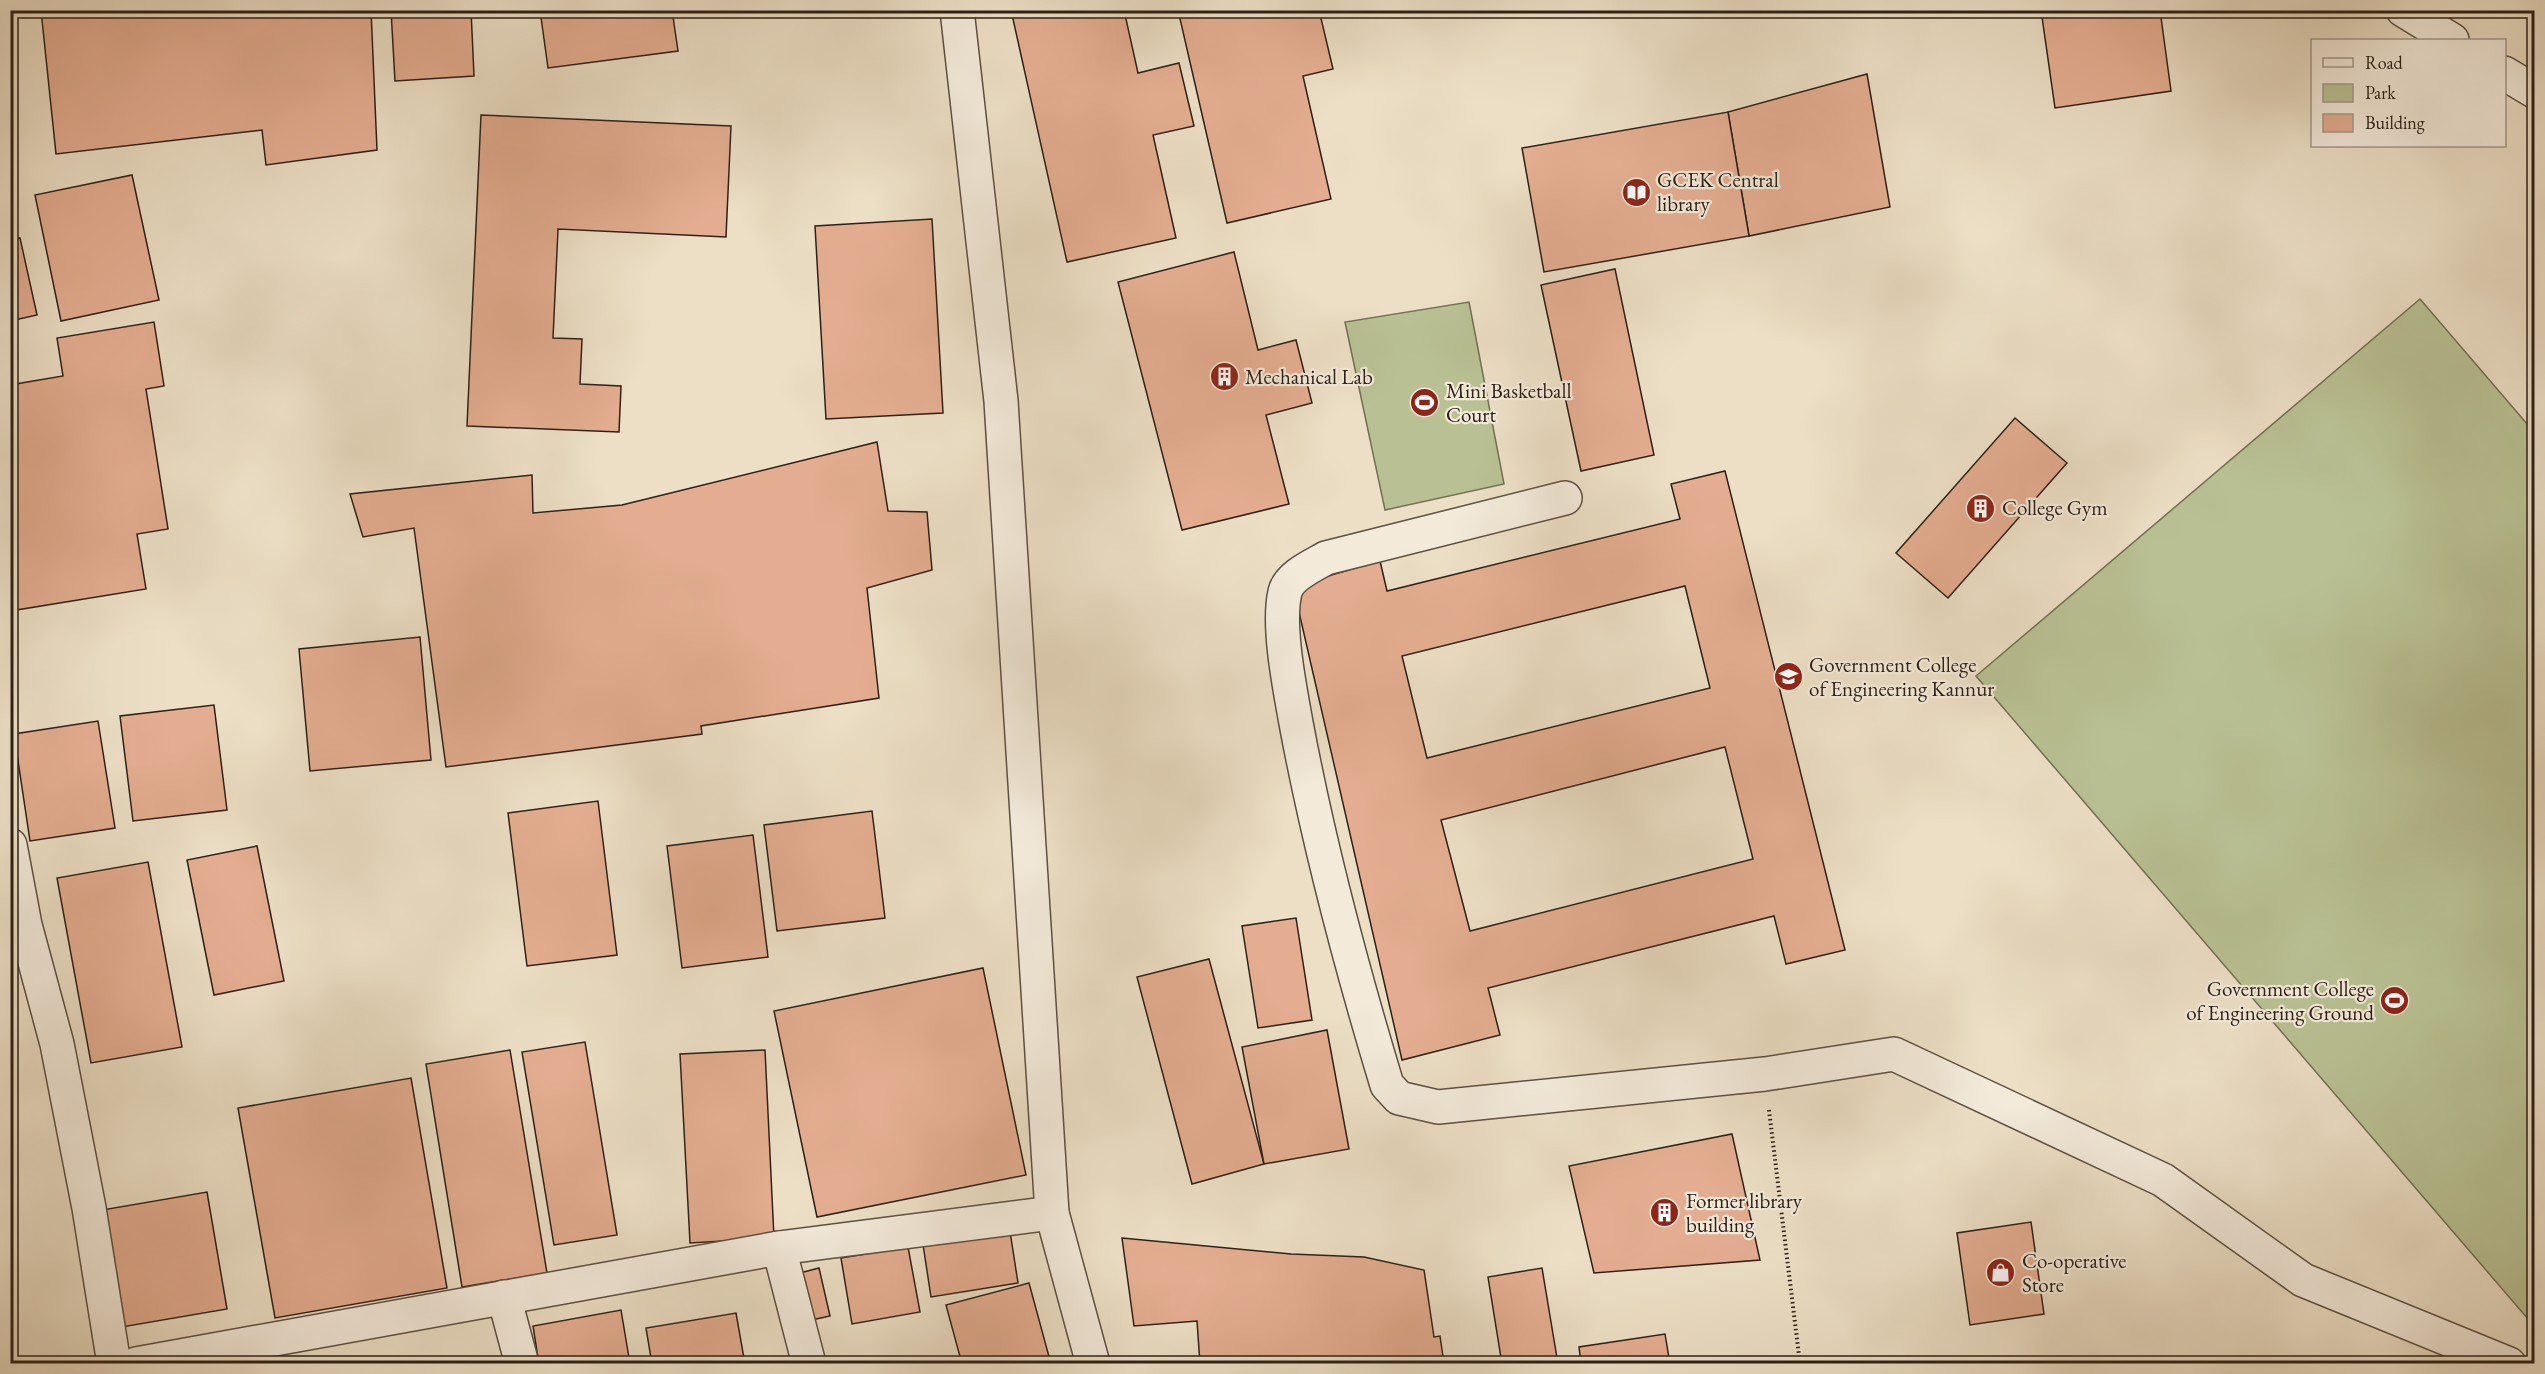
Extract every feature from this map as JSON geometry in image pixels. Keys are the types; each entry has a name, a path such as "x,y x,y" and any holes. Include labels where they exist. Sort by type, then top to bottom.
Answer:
{"street":[{"path":"957,10 1001,401 1052,1213 1093,1364"},
{"path":"2403,10 2450,39"},
{"path":"2506,74 2535,91"},
{"path":"1565,498 1326,558 1297,576 1285,591 1283,633 1290,687 1310,798 1352,969 1387,1086 1399,1098 1438,1107 1765,1074 1894,1054 2163,1180 2303,1280 2510,1364"},
{"path":"10,845 25,925 57,1044 89,1208 114,1364"},
{"path":"136,1364 779,1248 1052,1213"},
{"path":"779,1248 809,1364"},
{"path":"504,1296 522,1364"}],"path":[{"path":"1765,1074 1800,1364"}],"green space":[{"name":"Government College of Engineering Ground","path":"2420,299 2534,432 2534,1326 1976,676"},
{"name":"Mini Basketball Court","path":"1469,302 1504,484 1385,510 1345,322"}],"building":[{"path":"41,10 371,10 377,150 266,165 262,130 56,154"},
{"path":"391,10 471,10 474,76 395,81"},
{"path":"540,10 672,10 678,51 548,68"},
{"path":"1011,10 1124,10 1138,73 1179,63 1194,126 1153,135 1176,238 1067,262"},
{"path":"1178,10 1319,10 1333,69 1303,76 1331,199 1227,223"},
{"path":"2041,10 2160,10 2171,91 2055,108"},
{"path":"1867,74 1890,207 1749,236 1728,112"},
{"name":"GCEK Central library","path":"1728,112 1749,236 1544,272 1522,148"},
{"path":"481,115 731,126 726,237 558,229 553,338 582,339 580,384 621,386 619,432 467,426"},
{"path":"132,175 159,300 61,321 35,195"},
{"path":"932,219 943,413 826,419 815,226"},
{"path":"20,238 37,315 10,321 10,240"},
{"name":"Mechanical Lab","path":"1234,252 1258,350 1296,340 1312,403 1266,415 1289,504 1182,530 1118,282"},
{"path":"1615,269 1654,455 1581,471 1541,285"},
{"path":"154,322 164,386 146,389 168,529 137,534 146,589 10,611 10,385 63,376 57,338"},
{"name":"College Gym","path":"2015,418 2067,463 1948,598 1896,553"},
{"path":"877,442 888,511 927,512 932,570 867,588 879,698 701,726 702,734 446,767 414,528 363,537 350,494 532,475 533,513 622,505"},
{"path":"1725,471 1845,950 1786,964 1774,916 1488,988 1500,1035 1402,1060 1293,586 1380,561 1387,591 1680,519 1671,484","holes":["1685,586 1710,688 1427,758 1402,656","1725,747 1753,859 1470,931 1441,820"]},
{"path":"420,637 431,760 310,771 299,649"},
{"path":"214,705 227,810 133,821 120,716"},
{"path":"98,721 115,828 30,841 14,734"},
{"path":"598,801 617,955 527,966 508,813"},
{"path":"872,811 885,918 777,931 764,825"},
{"path":"753,835 768,957 682,968 667,846"},
{"path":"257,846 284,981 214,995 187,860"},
{"path":"148,862 182,1047 91,1063 57,878"},
{"path":"1296,918 1312,1020 1258,1028 1242,926"},
{"path":"1209,959 1264,1164 1192,1184 1137,977"},
{"path":"983,968 1026,1175 817,1217 774,1011"},
{"path":"1327,1030 1349,1149 1264,1164 1242,1047"},
{"path":"585,1042 617,1235 554,1245 522,1052"},
{"path":"510,1050 547,1273 462,1287 426,1064"},
{"path":"765,1050 774,1238 690,1243 680,1054"},
{"path":"411,1078 447,1288 275,1318 238,1108"},
{"name":"Former library building","path":"1732,1134 1760,1260 1594,1273 1569,1166"},
{"path":"207,1192 227,1309 122,1327 102,1210"},
{"name":"Co-operative Store","path":"2031,1222 2044,1314 1970,1325 1957,1233"},
{"path":"1009,1225 1018,1283 931,1297 922,1238"},
{"path":"1122,1238 1291,1254 1364,1257 1424,1270 1434,1337 1440,1336 1444,1364 1200,1364 1197,1321 1134,1326"},
{"path":"908,1247 920,1312 852,1324 841,1258"},
{"path":"819,1268 830,1316 807,1321 796,1274"},
{"path":"1542,1268 1558,1364 1502,1364 1488,1277"},
{"path":"1029,1283 1051,1364 962,1364 946,1305"},
{"path":"621,1310 630,1364 539,1364 533,1326"},
{"path":"736,1313 745,1364 652,1364 646,1328"},
{"path":"1665,1334 1670,1364 1581,1364 1579,1347"}],"place":[{"name":"GCEK Central library","path":"1636,192"},
{"name":"Mechanical Lab","path":"1224,377"},
{"name":"Mini Basketball Court","path":"1425,403"},
{"name":"College Gym","path":"1981,508"},
{"name":"Government College of Engineering Kannur","path":"1788,677"},
{"name":"Government College of Engineering Ground","path":"2395,1001"},
{"name":"Former library building","path":"1665,1213"},
{"name":"Co-operative Store","path":"2001,1273"}]}
